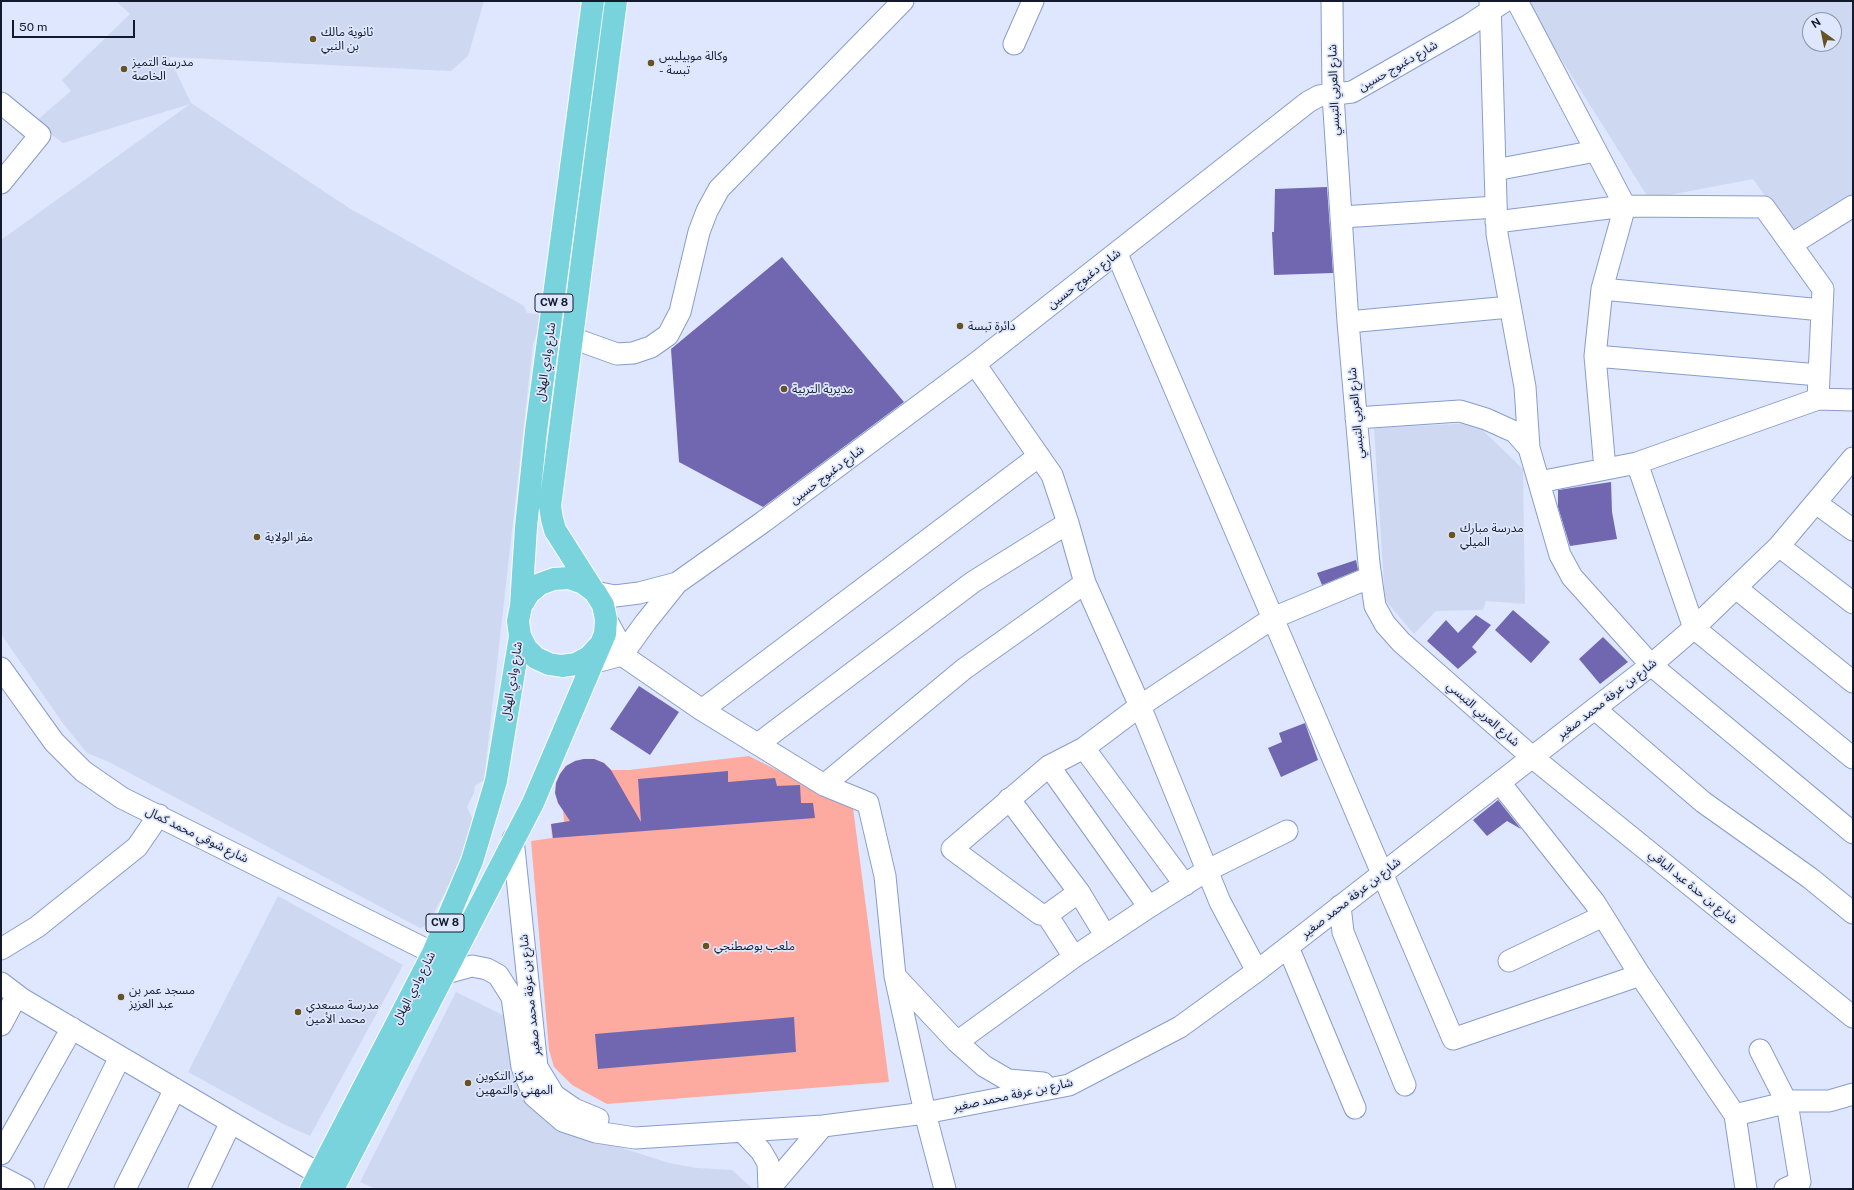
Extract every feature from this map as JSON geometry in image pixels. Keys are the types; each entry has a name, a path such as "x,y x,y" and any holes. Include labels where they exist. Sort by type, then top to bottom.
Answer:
{"main road":[{"name":"شارع وادي الهلال","path":"521,606 526,527 593,1"},
{"name":"شارع وادي الهلال","path":"595,592 555,530 550,506 616,1"},
{"path":"569,578 583,583 595,592 603,605 606,619 605,634 589,658 562,666 548,664 536,658 526,648 520,636 518,621 521,606 529,593 540,584 554,579 569,578"},
{"name":"شارع وادي الهلال","path":"321,1184 433,953 472,861 496,781 520,636"},
{"name":"شارع وادي الهلال","path":"321,1184 443,974 532,803 589,658"}],"street":[{"path":"550,330 617,354 633,353 651,347 668,335 680,312 704,218 719,189 903,1"},
{"path":"1014,44 1033,1"},
{"name":"شارع العربي التبسي","path":"1332,1 1333,95 1348,322 1371,578 1375,606 1385,624 1397,638 1532,757"},
{"path":"1517,1 1625,206 1602,289 1595,356 1605,469"},
{"path":"1495,4 1495,170 1497,234 1525,387 1529,448 1560,555 1572,576 1651,665 1853,833"},
{"name":"شارع دغبوج حسين","path":"677,583 763,522 975,364 1117,254 1308,102 1319,96 1352,92 1469,25 1495,4"},
{"path":"1,103 40,135 1,183"},
{"path":"1495,170 1596,151"},
{"path":"1342,216 1496,214 1625,206 1764,207 1823,289 1818,399"},
{"path":"1792,244 1853,206"},
{"path":"1117,254 1453,1039 1640,975"},
{"path":"1602,289 1822,310"},
{"path":"1348,322 1510,307"},
{"path":"1595,356 1819,374"},
{"path":"975,364 1052,475 1068,523 1085,583 1140,706 1206,871 1220,902 1258,971"},
{"path":"1539,482 1637,463 1818,399 1853,400"},
{"path":"1356,418 1460,411 1486,419 1515,432 1529,448"},
{"path":"702,710 1039,456"},
{"name":"شارع بن عرفة محمد صغير","path":"443,974 472,966 486,969 498,975 512,997 522,1067 534,1096 563,1121 596,1132 636,1138 823,1126 925,1114 1069,1085 1180,1027 1258,971 1651,665 1694,628 1779,546 1853,458"},
{"path":"1637,463 1694,628 1853,758"},
{"path":"1816,503 1853,530"},
{"path":"758,744 973,582 1068,523"},
{"path":"1779,546 1853,603"},
{"path":"1078,892 1047,915 1040,914 952,849 1009,799 1050,766 1084,748 1140,706 1273,618 1371,578"},
{"path":"595,592 615,596 639,593 677,583"},
{"path":"589,658 622,655 677,583"},
{"path":"824,785 964,669 1085,583"},
{"path":"1736,588 1853,682"},
{"path":"606,619 617,639 622,655 702,710 824,785 868,803 884,876 895,976 925,1114 945,1189"},
{"name":"شارع شوقي محمد كمال","path":"1,668 54,742 83,771 122,798 159,815 433,953"},
{"path":"1595,709 1703,802 1810,878 1853,913"},
{"path":"1084,748 1185,885"},
{"name":"شارع بن حدة عبد الباقي","path":"1532,757 1853,1017"},
{"path":"1050,766 1149,907"},
{"path":"1500,783 1595,903 1640,975 1735,1115 1746,1189"},
{"path":"1009,799 1078,892 1105,935"},
{"path":"1,949 37,927 137,847 159,815"},
{"path":"957,1042 1105,935 1206,871 1287,831"},
{"name":"شارع بن عرفة محمد صغير","path":"513,839 537,1066 554,1094 574,1109 602,1120 639,1125 742,1131"},
{"path":"1340,906 1343,932 1405,1085"},
{"path":"1047,915 1074,957"},
{"path":"1509,961 1603,916"},
{"path":"1288,947 1355,1108"},
{"path":"895,976 957,1042 984,1066 1008,1080 1069,1085"},
{"path":"1,1025 9,989 231,1122 321,1184"},
{"path":"1,1154 72,1028"},
{"path":"1760,1050 1787,1103 1800,1182 1785,1189"},
{"path":"55,1189 120,1056"},
{"path":"125,1189 175,1089"},
{"path":"1735,1115 1787,1103 1830,1101 1853,1094"},
{"path":"199,1189 231,1122"},
{"path":"769,1189 823,1126"},
{"path":"742,1131 761,1151 768,1163 769,1189"},
{"path":"1,1177 24,1189"}],"shaded area":[{"name":"مقر الولاية","path":"116,1 484,1 468,56 451,71 169,57 191,103 349,208 524,306 527,313 544,315 533,344 484,780 475,786 474,793 467,807 479,832 431,918 425,926 420,928 109,762 87,753 62,722 1,634 1,240 190,104 63,143 35,122 71,91 62,80 130,14"},
{"path":"1529,1 1853,1 1853,193 1848,200 1792,235 1753,179 1649,199 1526,3"},
{"name":"مدرسة مبارك الميلي","path":"1475,423 1523,469 1525,604 1486,601 1483,610 1436,611 1414,634 1385,600 1374,428"},
{"name":"ملعب بوصطنجي","path":"749,756 853,808 889,1082 607,1104 572,1085 554,1067 549,1050 531,841 552,838 551,824 564,822 563,810 556,783 566,766 575,761 594,759 604,763 611,770 629,770"},
{"name":"مدرسة مسعدي محمد الأمين","path":"278,896 403,965 310,1136 283,1124 188,1072"},
{"name":"مركز التكوين المهني والتمهين","path":"456,992 513,1020 518,1071 610,1144 669,1163 697,1168 732,1170 753,1189 376,1189 360,1182"}],"building":[{"path":"1327,187 1333,273 1274,275 1272,232 1274,232 1275,189"},
{"name":"مديرية التربية","path":"782,257 904,402 763,507 679,462 671,349"},
{"path":"1611,482 1612,512 1617,539 1570,546 1558,507 1558,490"},
{"path":"1356,560 1358,570 1322,585 1317,573"},
{"path":"1513,610 1550,642 1531,663 1495,630"},
{"path":"1476,615 1491,625 1472,647 1477,652 1458,669 1427,641 1446,620 1458,633"},
{"path":"1603,637 1628,662 1600,684 1579,659"},
{"path":"639,686 679,712 650,755 610,729"},
{"path":"1305,723 1318,760 1281,777 1268,748 1282,742 1279,733"},
{"path":"594,759 604,763 611,770 641,822 638,779 728,771 728,782 775,778 777,786 800,785 801,803 813,803 815,818 553,838 551,824 570,821 558,803 555,793 556,783 566,766 575,761"},
{"path":"1498,800 1521,829 1507,821 1487,836 1473,820"},
{"path":"794,1017 796,1052 598,1069 595,1034"}],"place":[{"name":"ثانوية مالك بن النبي","path":"313,39"},
{"name":"وكالة موبيليس - تبسة","path":"651,63"},
{"name":"مدرسة التميز الخاصة","path":"124,69"},
{"name":"دائرة تبسة","path":"960,326"},
{"name":"مديرية التربية","path":"784,389"},
{"name":"مدرسة مبارك الميلي","path":"1452,535"},
{"name":"مقر الولاية","path":"257,537"},
{"name":"ملعب بوصطنجي","path":"706,946"},
{"name":"مسجد عمر بن عبد العزيز","path":"121,997"},
{"name":"مدرسة مسعدي محمد الأمين","path":"298,1012"},
{"name":"مركز التكوين المهني والتمهين","path":"468,1083"}]}
